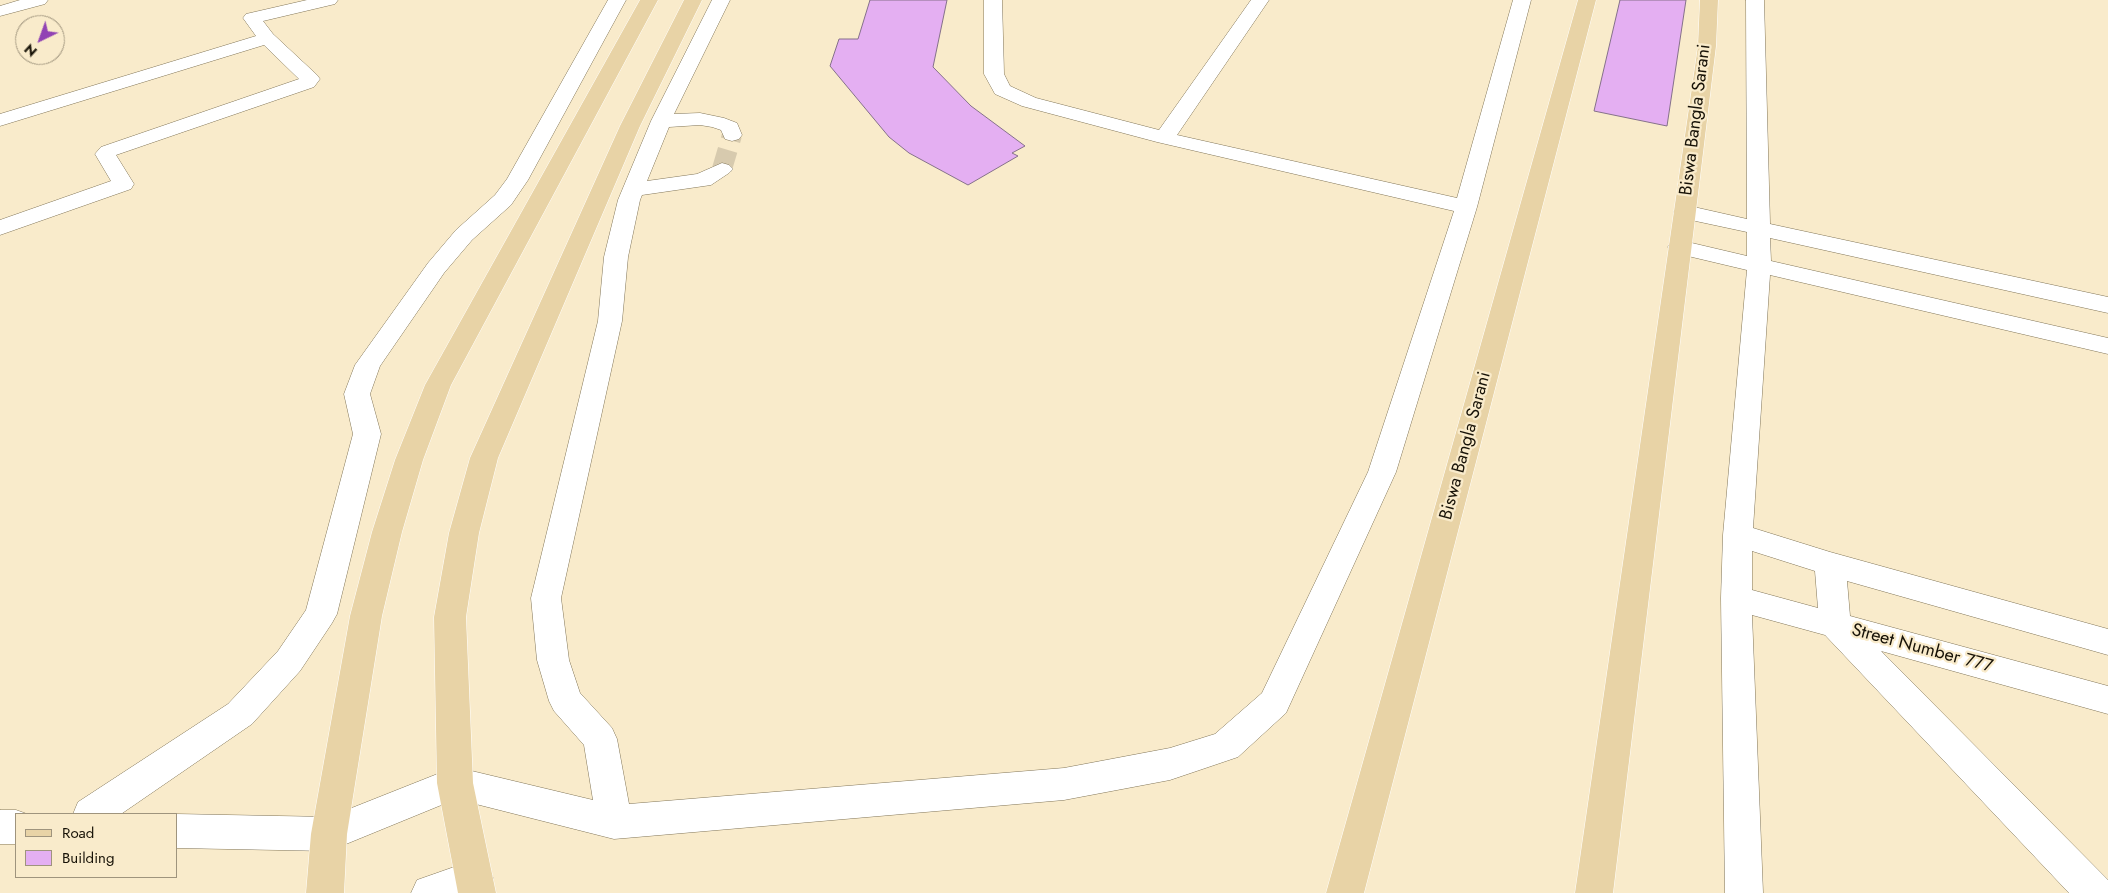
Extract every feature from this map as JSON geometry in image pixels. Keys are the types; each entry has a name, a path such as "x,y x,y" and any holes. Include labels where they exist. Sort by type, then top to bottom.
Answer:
{"main road":[{"path":"325,893 328,834 366,616 387,532 409,460 438,384 649,0"},
{"path":"476,885 455,783 450,618 464,533 484,458 630,126 694,0"},
{"name":"Biswa Bangla Sarani","path":"1345,893 1587,0"},
{"name":"Biswa Bangla Sarani","path":"1594,893 1707,46 1709,0"}],"street":[{"path":"0,11 39,0"},
{"path":"0,228 123,184 105,154 108,151 310,80 268,38 252,18 330,0"},
{"path":"92,813 240,714 289,661 321,614 367,434 357,394 368,365 436,268 464,235 504,200 617,0"},
{"path":"614,822 600,739 566,701 553,660 546,598 610,321 616,257 633,190 661,121 721,0"},
{"path":"993,0 994,74 1002,90 1029,102 1164,138 1466,207"},
{"path":"1164,138 1260,0"},
{"path":"178,831 328,834 455,783 614,822 1064,784 1170,764 1226,746 1274,703 1382,472 1466,207 1522,0"},
{"path":"1744,893 1740,808 1736,598 1738,535 1759,265 1755,0"},
{"path":"0,120 268,38"},
{"path":"661,121 709,120 730,127 732,135"},
{"path":"633,190 702,180 722,169"},
{"path":"1685,212 2108,304"},
{"path":"1680,247 2108,346"},
{"path":"1738,535 1830,564 2108,642"},
{"path":"1830,564 1835,625 2095,893"},
{"name":"Street Number 777","path":"1736,598 2108,700"},
{"path":"0,827 15,827"},
{"path":"430,893 476,885"}],"building":[{"path":"870,0 947,0 933,67 971,106 1025,146 1012,153 1018,156 968,185 909,153 889,137 830,66 839,39 858,39"},
{"path":"1620,0 1686,0 1667,126 1594,111"}],"tunnel":[{"path":"722,169 732,135"}]}
